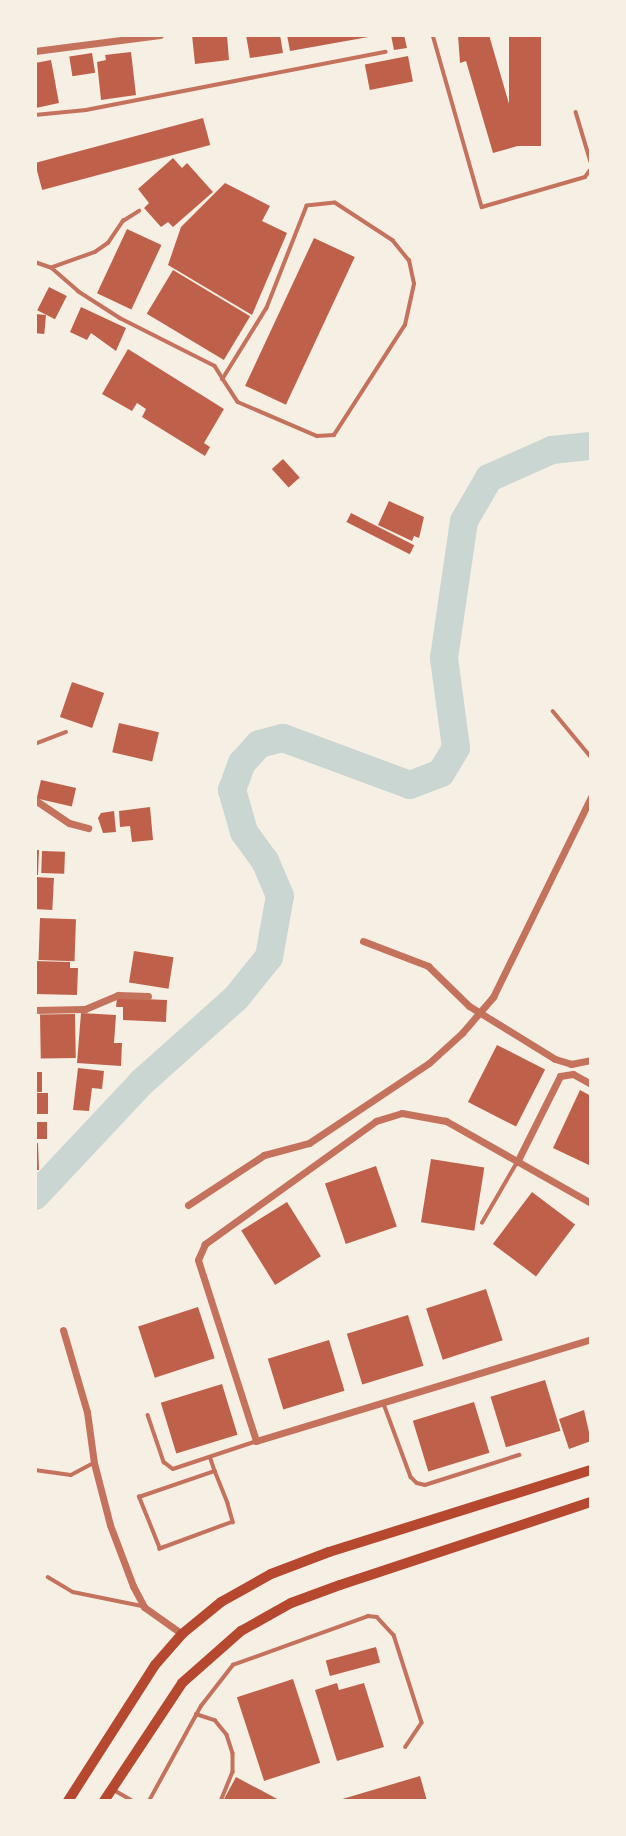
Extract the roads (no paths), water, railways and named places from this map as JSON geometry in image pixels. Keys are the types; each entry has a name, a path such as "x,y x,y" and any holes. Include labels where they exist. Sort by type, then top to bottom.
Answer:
{"main road":[{"path":"68,1801 108,1732 182,1634 221,1602 271,1574 591,1470"},
{"path":"104,1801 182,1683 241,1631 290,1603 340,1584 591,1502"}],"street":[{"path":"35,51 160,35"},
{"path":"188,1205 264,1155 309,1143 429,1063 479,1013 494,997 591,797"},
{"path":"35,800 69,823 88,828"},
{"path":"363,940 428,966 479,1013 555,1059 571,1064 591,1060"},
{"path":"35,1010 85,1009 118,995 148,996"},
{"path":"517,1162 560,1076 573,1074 591,1084"},
{"path":"591,1203 446,1121 401,1113 376,1121 205,1244 198,1260 256,1441 591,1339"},
{"path":"63,1330 87,1412 94,1463 110,1525 144,1607 182,1634"}],"lane":[{"path":"433,35 482,207 585,177 591,169"},
{"path":"35,115 86,110 385,52"},
{"path":"576,112 591,162"},
{"path":"35,261 52,268 78,291 120,318 215,366 223,379 238,402 286,426 317,436 334,435 405,325 414,284 409,261 393,242 335,203 307,206 267,307 223,379"},
{"path":"52,268 95,252 108,243 123,220 139,211"},
{"path":"553,711 591,757"},
{"path":"35,744 66,732"},
{"path":"482,1223 517,1162"},
{"path":"384,1402 411,1477 417,1483 425,1485 519,1455"},
{"path":"148,1415 164,1462 173,1469 211,1459 256,1441"},
{"path":"211,1459 233,1521 160,1549 139,1497 215,1471"},
{"path":"35,1470 71,1475 94,1463"},
{"path":"48,1577 73,1591 144,1607"},
{"path":"149,1801 196,1714 233,1665 252,1655 368,1616 377,1617 394,1635 422,1723 406,1747"},
{"path":"196,1714 215,1720 227,1735 233,1753 233,1772 221,1801"},
{"path":"111,1788 133,1801"}],"waterway":[{"path":"35,1196 142,1082 236,998 269,957 280,896 265,861 244,832 232,790 242,763 259,744 283,738 410,785 441,773 456,748 444,658 464,521 489,478 552,450 591,446"}]}
